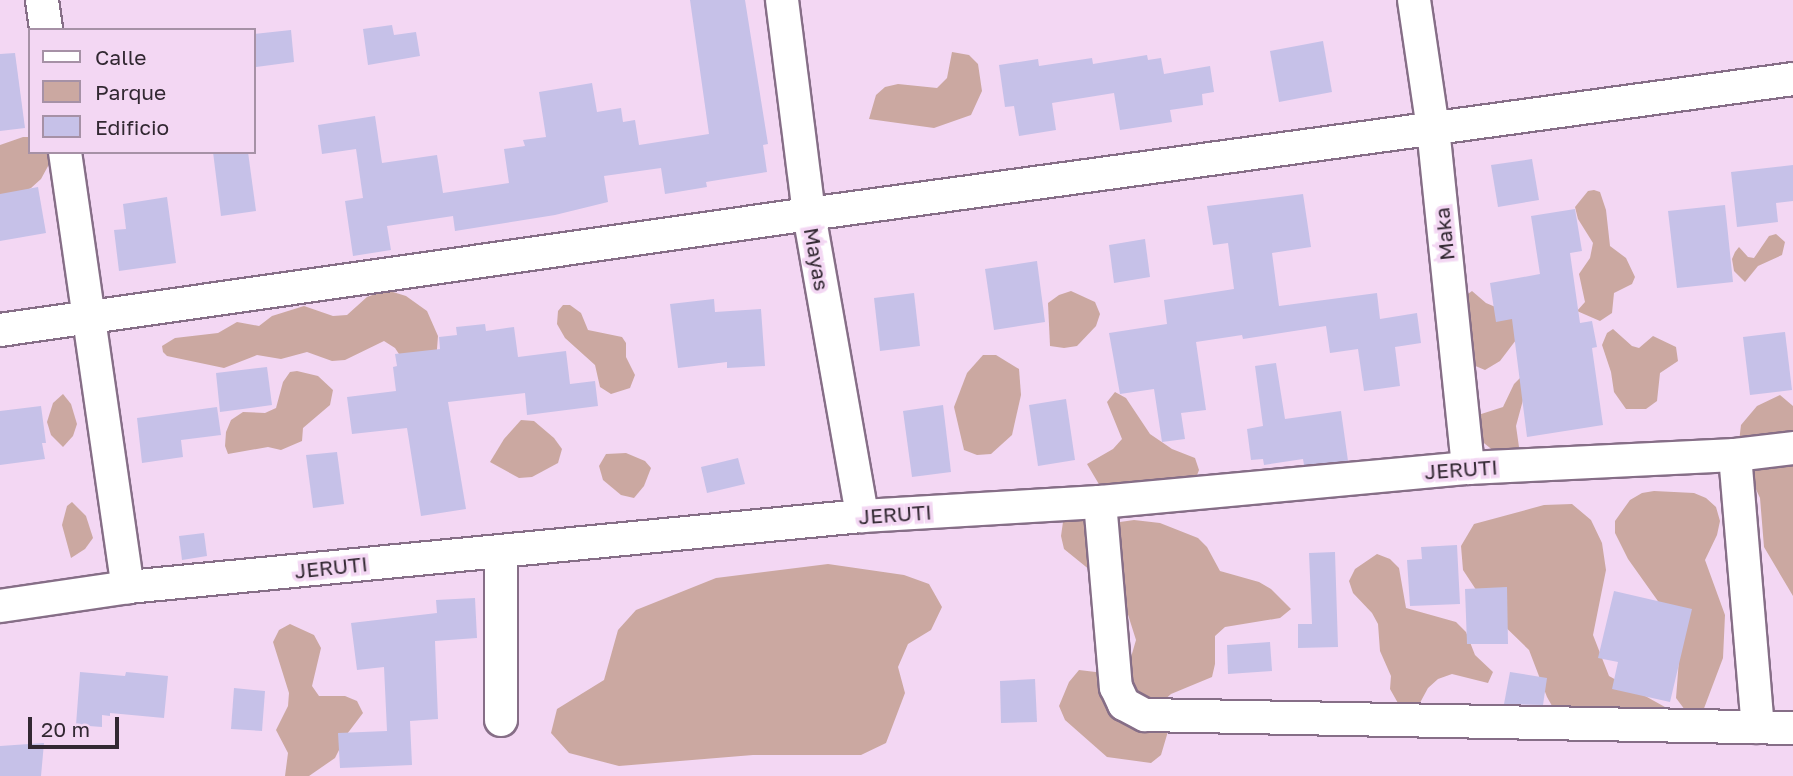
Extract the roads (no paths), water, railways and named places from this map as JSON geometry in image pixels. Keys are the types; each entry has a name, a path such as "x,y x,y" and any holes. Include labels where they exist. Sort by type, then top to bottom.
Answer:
{"street":[{"path":"42,0 46,28"},
{"name":"Mayas","path":"782,0 809,214 862,516"},
{"name":"Maka","path":"1414,0 1433,128 1468,468"},
{"path":"0,330 809,214 1793,79"},
{"path":"65,154 128,587"},
{"name":"JERUTI","path":"0,606 128,587 862,516 1100,502 1468,468 1735,455 1793,448"},
{"path":"1735,455 1758,727"},
{"path":"1100,502 1116,687 1124,704 1145,715 1793,728"},
{"path":"501,551 501,720"}]}
